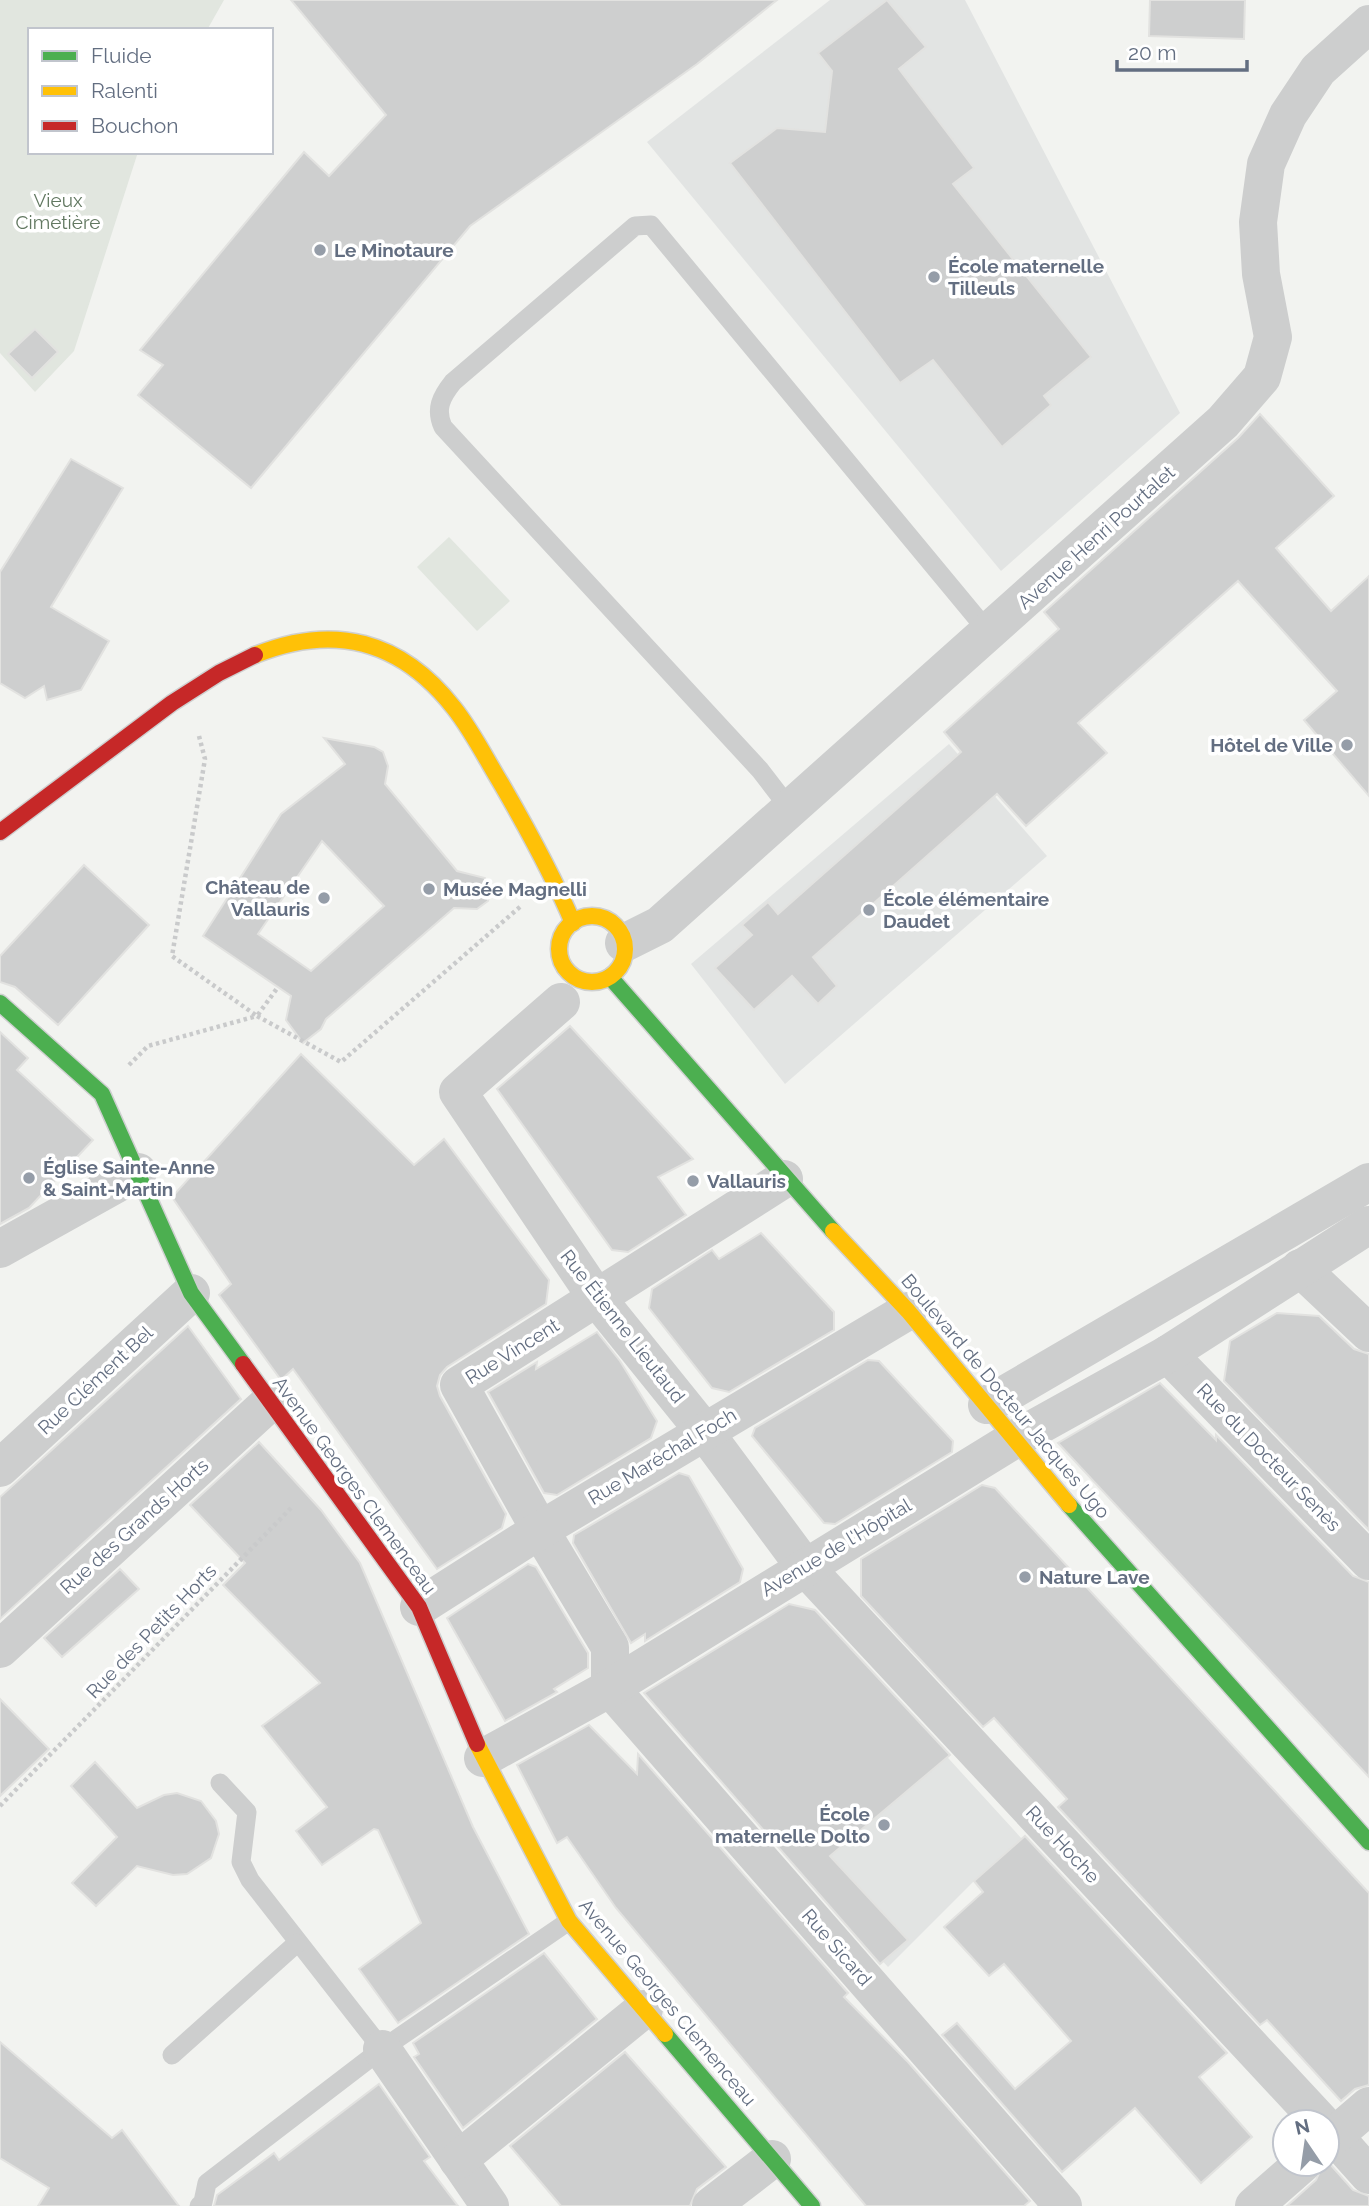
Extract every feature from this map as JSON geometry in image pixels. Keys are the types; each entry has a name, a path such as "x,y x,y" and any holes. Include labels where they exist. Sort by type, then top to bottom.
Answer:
{"main road":[{"path":"0,832 42,797 172,703 235,663 280,646 326,636 361,643 390,654 445,697 473,735 554,878 573,923"},
{"path":"10,803 42,797"},
{"path":"583,917 605,919 614,924 617,960 601,981 581,981 565,969 560,960 559,944 566,928 573,923 583,917"},
{"name":"Boulevard de Docteur Jacques Ugo","path":"617,960 785,1179 908,1311 1053,1487 1369,1842"},
{"name":"Avenue Georges Clemenceau","path":"0,1003 102,1094 191,1293 419,1607 483,1758 569,1920 812,2206"}],"street":[{"name":"Avenue Henri Pourtalet","path":"617,960 990,634 1223,422 1262,377 1273,337 1261,274 1258,222 1266,164 1288,115 1318,70 1369,24"},
{"name":"Rue Étienne Lieutaud","path":"561,1002 458,1092 596,1297 704,1430 804,1566"},
{"path":"0,1249 138,1172"},
{"name":"Rue Vincent","path":"610,1688 610,1647 540,1530 459,1385 785,1179"},
{"path":"987,1405 1369,1182"},
{"name":"Avenue de l'Hôpital","path":"483,1758 610,1688 1014,1439 1179,1347 1369,1225"},
{"path":"1259,1248 1290,1275 1369,1333"},
{"name":"Rue Clément Bel","path":"0,1468 191,1293"},
{"path":"1165,1300 1179,1347"},
{"name":"Rue Maréchal Foch","path":"419,1607 704,1430 908,1311"},
{"name":"Rue du Docteur Senès","path":"1179,1347 1369,1561"},
{"name":"Rue des Grands Horts","path":"0,1648 269,1402"},
{"name":"Rue Hoche","path":"804,1566 1305,2108"},
{"name":"Rue Sicard","path":"610,1688 1063,2206"},
{"path":"458,2160 644,2009"},
{"path":"382,2049 490,2206"},
{"path":"1341,2123 1369,2106"},
{"name":"Rue Hoche","path":"1341,2146 1369,2175"},
{"path":"712,2206 772,2159"},
{"path":"1254,2206 1286,2178"}],"lane":[{"path":"790,809 760,770 443,427 438,410 442,396 453,382 635,226 651,225 990,634"},
{"path":"220,1783 247,1812 241,1862 250,1881 382,2049"},
{"path":"199,2206 203,2202 207,2183 382,2049 569,1920"},
{"path":"172,2054 297,1943"}],"path":[{"path":"172,703 200,737 205,760 172,956 257,1016 341,1062 527,901"},
{"path":"102,1094 148,1046 257,1016 278,987"},
{"name":"Rue des Petits Horts","path":"0,1806 323,1475"}],"shaded area":[{"name":"École maternelle Tilleuls","path":"830,0 965,0 1180,413 1001,571 647,142"},
{"name":"École élémentaire Daudet","path":"949,744 1047,856 785,1084 691,964"},
{"name":"École maternelle Dolto","path":"887,1691 1022,1839 974,1881 888,1967 746,1811"}],"green space":[{"name":"Vieux Cimetière","path":"0,0 224,0 208,28 28,28 28,154 137,154 74,351 35,392 0,353"},
{"path":"449,537 510,601 477,631 417,567"}],"building":[{"name":"Le Minotaure","path":"291,0 777,0 697,64 470,226 251,488 138,395 163,365 140,350 304,152 329,176 386,115"},
{"path":"887,0 926,47 899,69 974,168 953,184 1091,357 1044,396 1051,405 1002,447 933,360 900,383 730,163 777,128 825,132 832,71 818,53"},
{"path":"1150,0 1245,0 1244,39 1149,36"},
{"path":"35,329 58,352 32,378 8,354"},
{"path":"1260,414 1334,496 1276,548 1331,611 1369,576 1369,796 1304,720 1337,691 1238,581 1078,723 1107,753 1026,826 997,794 813,957 837,986 818,1004 792,976 754,1010 715,968 752,935 742,925 768,902 778,914 961,752 944,732 1059,629 1044,612 1238,438"},
{"path":"71,459 123,488 51,607 109,641 81,690 47,700 44,686 25,698 0,683 0,572"},
{"name":"Musée Magnelli","path":"324,738 374,747 383,752 388,766 385,784 457,871 485,878 490,893 488,901 477,909 454,908 326,1019 321,1029 303,1043 286,1020 291,996 203,936 281,814 345,764","holes":["322,841 384,906 311,971 258,934"]},
{"path":"84,865 149,925 58,1025 15,987 0,982 0,956"},
{"path":"570,1026 693,1159 658,1177 686,1215 628,1252 612,1250 497,1089"},
{"name":"Église Sainte-Anne & Saint-Martin","path":"0,1032 28,1058 17,1070 93,1140 29,1208 0,1224"},
{"path":"301,1054 414,1165 444,1139 549,1280 546,1304 447,1367 440,1375 437,1386 440,1396 506,1514 502,1528 437,1569 293,1369 281,1380 219,1295 231,1284 172,1197"},
{"path":"761,1233 834,1312 834,1330 729,1392 712,1388 649,1308 652,1289 712,1250 719,1259"},
{"path":"1277,1313 1319,1316 1354,1349 1369,1354 1369,1530 1224,1381 1230,1341"},
{"path":"188,1326 241,1399 0,1619 0,1497"},
{"path":"597,1332 620,1361 657,1421 651,1438 557,1495 544,1493 488,1392 537,1362 536,1369"},
{"path":"868,1360 879,1361 953,1441 952,1452 835,1524 824,1523 752,1436 755,1428"},
{"path":"1160,1383 1216,1440 1216,1435 1353,1576 1369,1582 1369,1777 1058,1443"},
{"path":"259,1442 321,1510 360,1563 473,1827 529,1934 398,2023 359,1969 421,1923 378,1830 374,1829 322,1865 296,1831 327,1807 262,1726 320,1683 223,1585 245,1563 190,1505"},
{"path":"679,1473 689,1476 743,1569 740,1582 645,1641 645,1634 631,1643 573,1543 574,1535"},
{"path":"982,1485 995,1488 1369,1893 1369,2085 1355,2089 1341,2101 1267,2020 1260,2025 1058,1807 1067,1799 994,1718 983,1727 861,1596 861,1559"},
{"path":"528,1564 536,1567 588,1653 588,1668 554,1689 557,1692 505,1721 447,1618"},
{"path":"120,1569 139,1589 62,1657 44,1638"},
{"path":"789,1604 815,1610 950,1755 830,1856 908,1940 880,1964 644,1693"},
{"path":"0,1699 49,1749 0,1796"},
{"path":"589,1725 637,1774 638,1754 848,1993 844,1997 908,2062 1030,2201 1024,2206 866,2206 616,1908 567,1837 557,1843 517,1765"},
{"path":"95,1762 137,1808 164,1795 177,1793 201,1801 216,1821 219,1834 211,1858 187,1874 173,1875 137,1866 96,1906 72,1883 117,1837 71,1786"},
{"path":"1025,1836 1227,2053 1199,2077 1252,2137 1201,2183 1135,2108 1062,2172 942,2035 957,2023 1015,2089 1071,2041 1004,1964 989,1976 944,1927 983,1892 974,1881"},
{"path":"544,1953 597,2019 463,2128 414,2057 419,2054 413,2043"},
{"path":"0,2042 112,2138 122,2130 179,2206 38,2206 49,2188 0,2158"},
{"path":"625,2052 726,2167 697,2189 690,2206 561,2206 510,2146"},
{"path":"379,2084 430,2157 424,2161 458,2206 214,2206 217,2195 274,2153 279,2160"},
{"path":"1341,2176 1353,2190 1369,2196 1369,2206 1287,2206 1316,2180"}],"traffic: fast":[{"path":"610,977 833,1231"},
{"path":"0,1003 102,1094 191,1293 243,1364"},
{"path":"1069,1505 1369,1842"},
{"path":"665,2034 812,2206"}],"traffic: slow":[{"path":"255,655 284,645 312,640 339,640 364,644 389,653 412,667 433,685 461,717 540,853 573,923"},
{"path":"592,916 605,919 615,926 622,936 625,949 622,962 615,972 605,979 592,982 579,979 569,972 562,962 559,949 562,936 569,926 579,919 592,916"},
{"path":"833,1231 908,1311 1069,1505"},
{"path":"477,1744 569,1921 665,2034"}],"traffic: jam":[{"path":"0,832 172,703 219,673 255,655"},
{"path":"243,1364 419,1607 477,1744"}],"place":[{"name":"Le Minotaure","path":"320,250"},
{"name":"École maternelle Tilleuls","path":"934,277"},
{"name":"Hôtel de Ville","path":"1347,745"},
{"name":"Musée Magnelli","path":"429,889"},
{"name":"Château de Vallauris","path":"324,898"},
{"name":"École élémentaire Daudet","path":"869,910"},
{"name":"Église Sainte-Anne & Saint-Martin","path":"29,1178"},
{"name":"Vallauris","path":"693,1181"},
{"name":"Nature Lave","path":"1025,1577"},
{"name":"École maternelle Dolto","path":"884,1825"}]}
